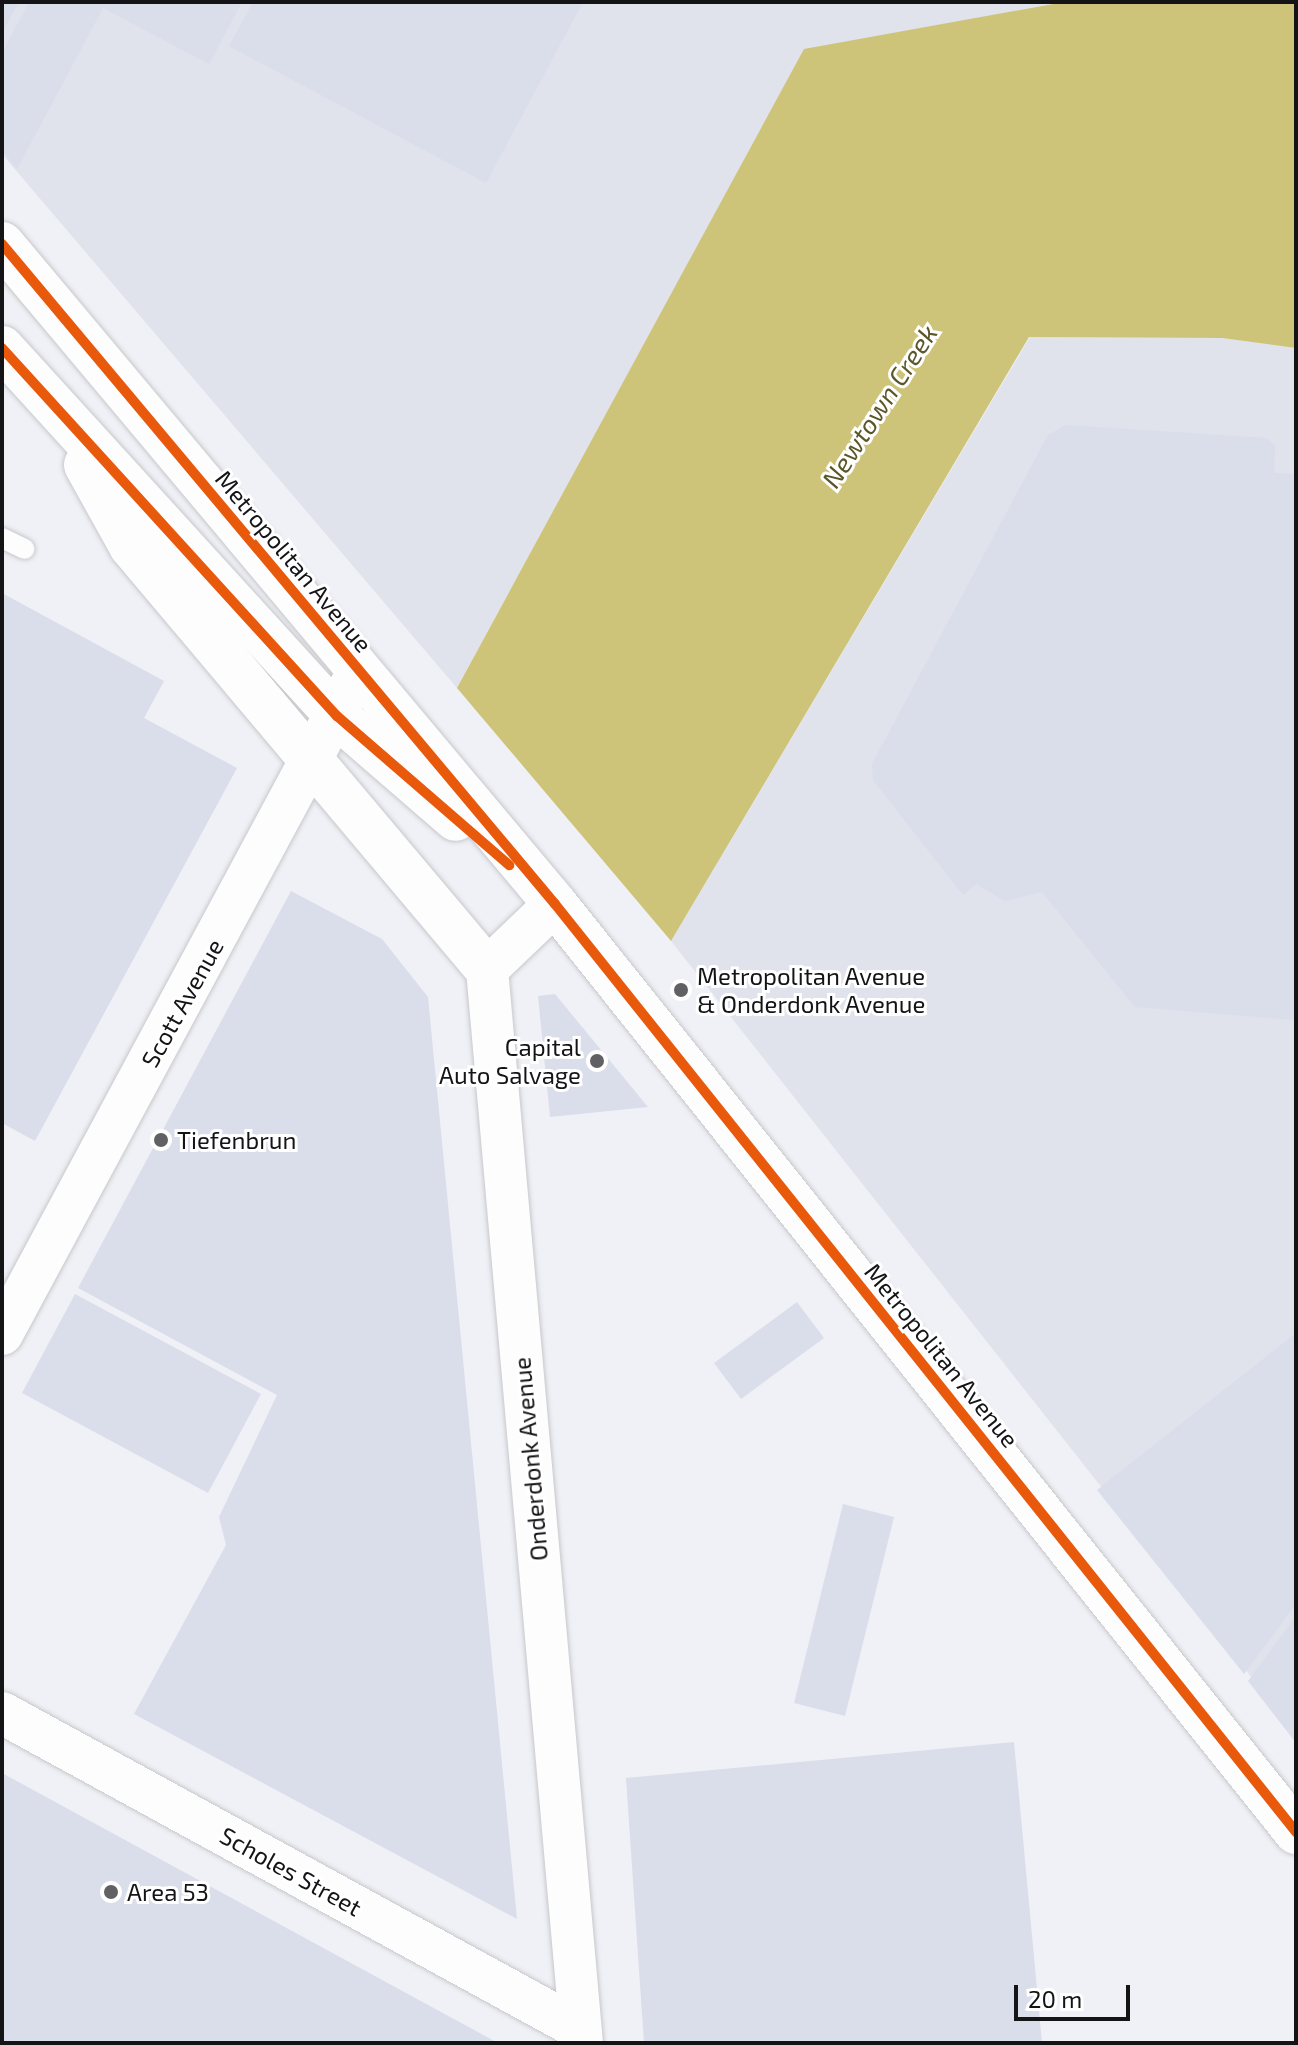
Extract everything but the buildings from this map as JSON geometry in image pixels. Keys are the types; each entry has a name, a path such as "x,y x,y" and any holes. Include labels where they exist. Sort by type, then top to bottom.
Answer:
{"main road":[{"name":"Metropolitan Avenue","path":"2,244 555,904 1296,1832"},
{"name":"Metropolitan Avenue","path":"2,348 337,716 555,904"},
{"path":"52,403 131,546 487,969"}],"street":[{"name":"Scott Avenue","path":"2,1334 312,763 359,670"},
{"path":"487,969 555,904"},
{"name":"Onderdonk Avenue","path":"487,969 581,2036"},
{"name":"Scholes Street","path":"2,1713 581,2036"}],"lane":[{"path":"2,538 25,549"}],"shaded area":[{"path":"2,2 1064,2 804,50 457,688 2,154"},
{"path":"1030,337 1222,338 1296,348 1296,1734 671,941"}],"water":[{"name":"Newtown Creek","path":"1064,2 1296,2 1296,348 1222,338 1029,337 671,941 457,688 804,49"}],"cycle path":[{"path":"2,244 555,904 1296,1832"},
{"path":"2,348 337,716 509,865"}],"place":[{"name":"Metropolitan Avenue & Onderdonk Avenue","path":"681,990"},
{"name":"Capital Auto Salvage","path":"597,1061"},
{"name":"Tiefenbrun","path":"161,1140"},
{"name":"Area 53","path":"111,1892"}]}
